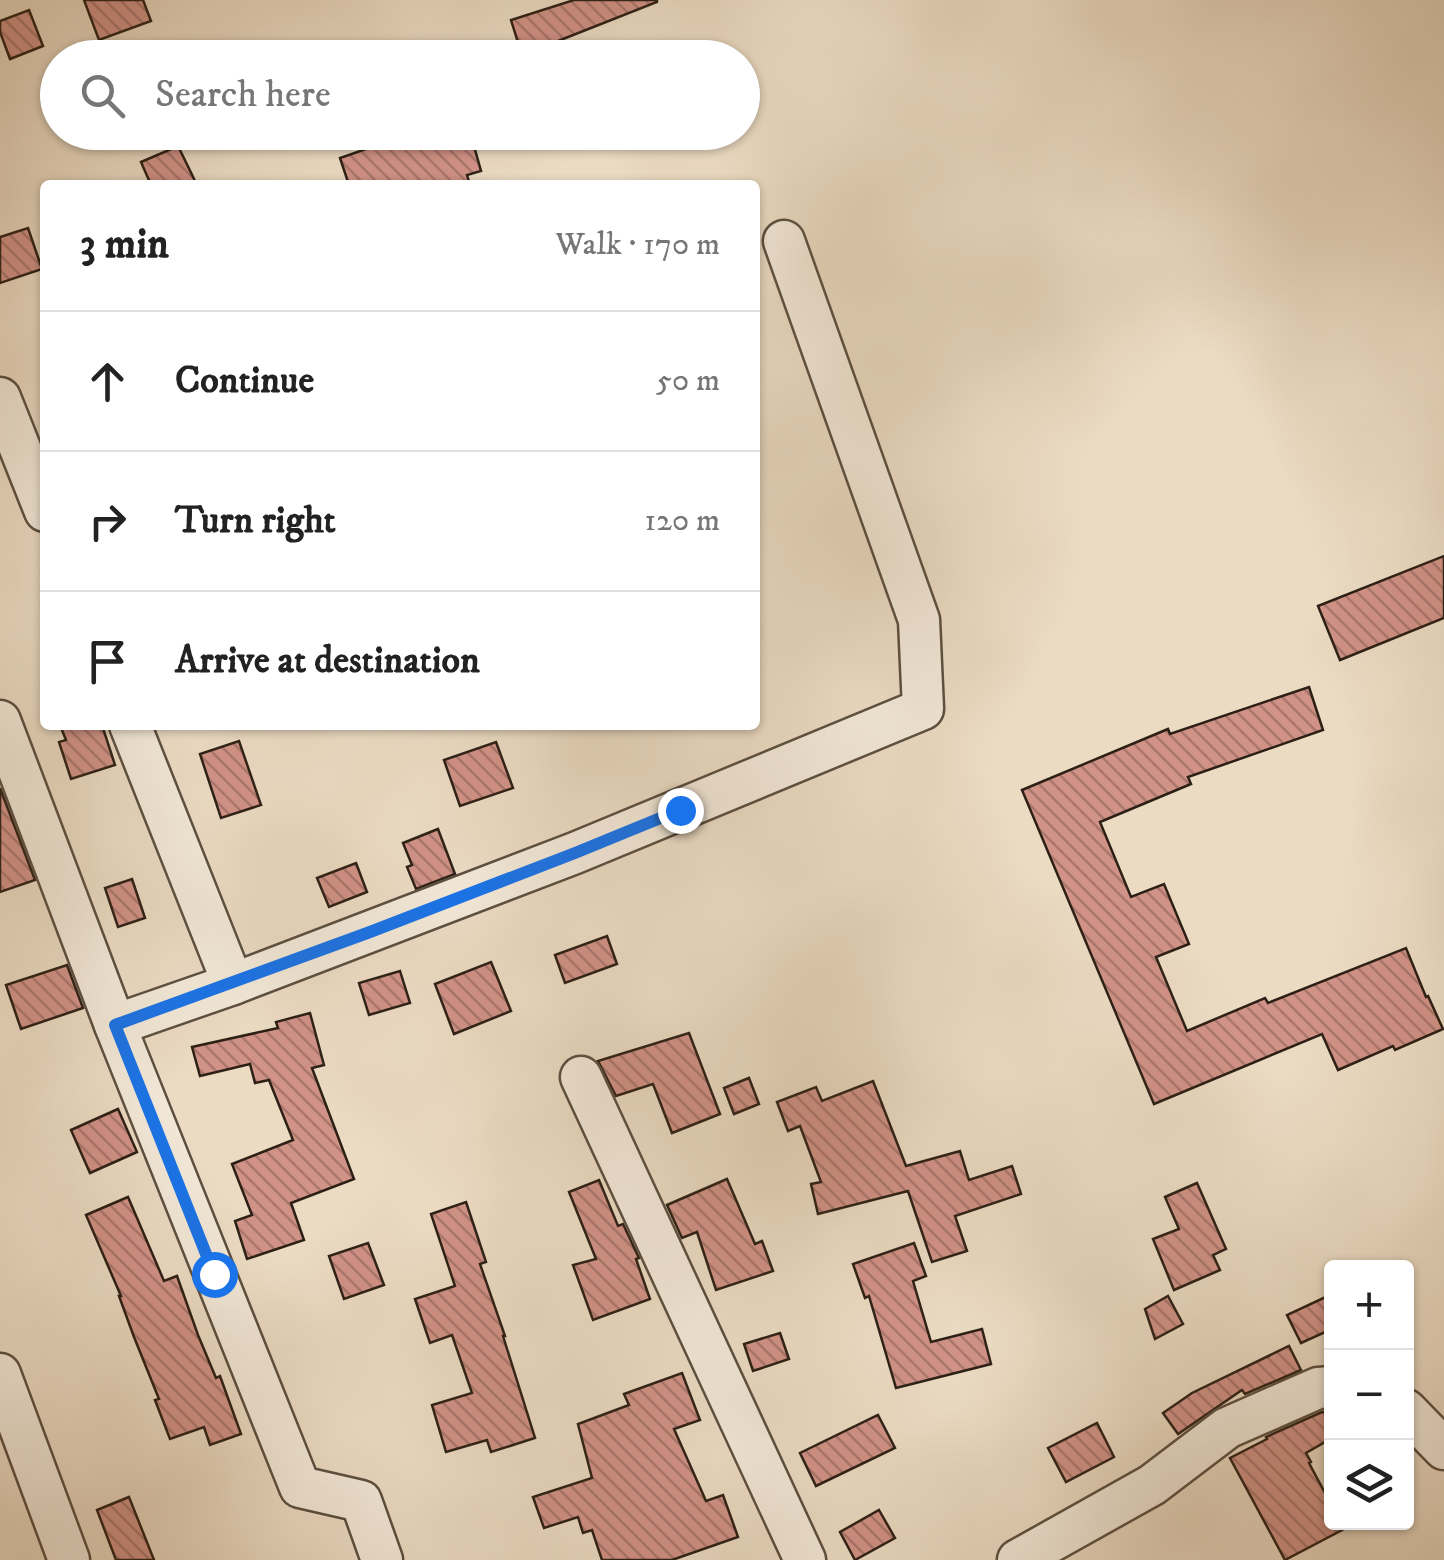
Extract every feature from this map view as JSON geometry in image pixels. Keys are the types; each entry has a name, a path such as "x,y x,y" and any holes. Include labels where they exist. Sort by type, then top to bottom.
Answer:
{"street":[{"path":"115,1025 575,853 923,709 919,620 784,241"},
{"path":"0,398 40,498"},
{"path":"0,722 115,1025 300,1488 361,1501 382,1560"},
{"path":"132,730 233,984"},
{"path":"581,1078 805,1560"},
{"path":"0,1374 69,1560"},
{"path":"1018,1560 1152,1486 1228,1428 1324,1388"},
{"path":"1414,1418 1444,1449"}],"building":[{"path":"84,0 143,0 151,21 99,40"},
{"path":"574,0 657,0 561,40 517,40 511,20"},
{"path":"29,10 40,47 10,59 0,21"},
{"path":"169,150 180,150 195,180 149,180 141,162"},
{"path":"363,150 475,150 481,171 467,175 468,180 347,180 340,158"},
{"path":"28,228 40,270 0,283 0,237"},
{"path":"1444,556 1444,618 1340,660 1318,606"},
{"path":"1309,687 1323,730 1188,777 1191,784 1100,822 1131,897 1164,884 1189,944 1156,957 1187,1031 1265,998 1268,1003 1406,948 1443,1029 1338,1070 1322,1034 1154,1104 1022,790 1168,729 1170,734"},
{"path":"62,730 104,730 115,765 71,779 59,742 66,740"},
{"path":"239,741 261,805 221,818 200,754"},
{"path":"496,742 513,788 460,806 444,760"},
{"path":"0,788 35,880 0,892"},
{"path":"438,829 455,874 416,889 403,843"},
{"path":"356,863 367,892 329,907 317,878"},
{"path":"132,879 145,918 118,927 105,888"},
{"path":"607,936 617,964 565,983 555,955"},
{"path":"491,962 511,1011 454,1034 435,984"},
{"path":"67,965 83,1008 21,1029 6,985"},
{"path":"400,971 410,1003 369,1015 359,983"},
{"path":"310,1013 324,1065 312,1068 354,1179 291,1203 304,1240 247,1259 235,1221 252,1215 232,1164 293,1140 269,1080 255,1083 250,1064 200,1076 192,1047 278,1028 276,1022"},
{"path":"689,1033 720,1114 672,1133 653,1084 616,1096 598,1061"},
{"path":"749,1078 759,1104 734,1114 724,1088"},
{"path":"873,1081 906,1166 960,1151 969,1180 1012,1166 1021,1194 955,1216 967,1251 932,1262 908,1191 818,1214 811,1184 821,1182 800,1126 788,1131 777,1102 816,1087 822,1101"},
{"path":"118,1109 137,1152 90,1173 71,1130"},
{"path":"727,1179 755,1244 762,1241 773,1271 716,1290 697,1232 682,1238 667,1205"},
{"path":"599,1180 618,1226 623,1224 639,1258 636,1259 650,1299 593,1320 573,1265 596,1259 569,1192"},
{"path":"1197,1183 1226,1249 1213,1255 1220,1270 1174,1290 1153,1239 1179,1229 1165,1197"},
{"path":"128,1197 164,1281 177,1276 241,1434 210,1445 204,1427 170,1439 121,1296 86,1215"},
{"path":"466,1202 486,1262 480,1264 535,1438 491,1452 487,1440 446,1452 432,1405 472,1393 452,1335 430,1343 415,1299 455,1286 431,1214"},
{"path":"368,1243 384,1285 344,1299 329,1256"},
{"path":"914,1243 926,1276 913,1281 931,1342 982,1329 991,1364 896,1388 869,1296 865,1298 853,1264"},
{"path":"1168,1296 1183,1324 1155,1339 1145,1309"},
{"path":"1324,1298 1324,1333 1301,1343 1287,1315"},
{"path":"780,1333 789,1359 753,1371 744,1344"},
{"path":"1289,1346 1301,1370 1245,1394 1242,1390 1178,1434 1163,1413 1192,1393"},
{"path":"682,1373 700,1420 674,1429 706,1501 723,1495 738,1537 672,1560 602,1560 592,1530 583,1533 578,1517 544,1528 533,1497 592,1478 578,1424 629,1405 624,1394"},
{"path":"1322,1412 1324,1443 1306,1453 1324,1491 1324,1530 1342,1530 1285,1560 1230,1458"},
{"path":"878,1415 895,1448 816,1486 800,1453"},
{"path":"1097,1423 1114,1457 1066,1482 1048,1448"},
{"path":"129,1497 154,1560 116,1560 97,1510"},
{"path":"879,1510 895,1538 855,1560 840,1532"}],"route":[{"path":"214,1274 115,1025 370,932 680,810"}]}
